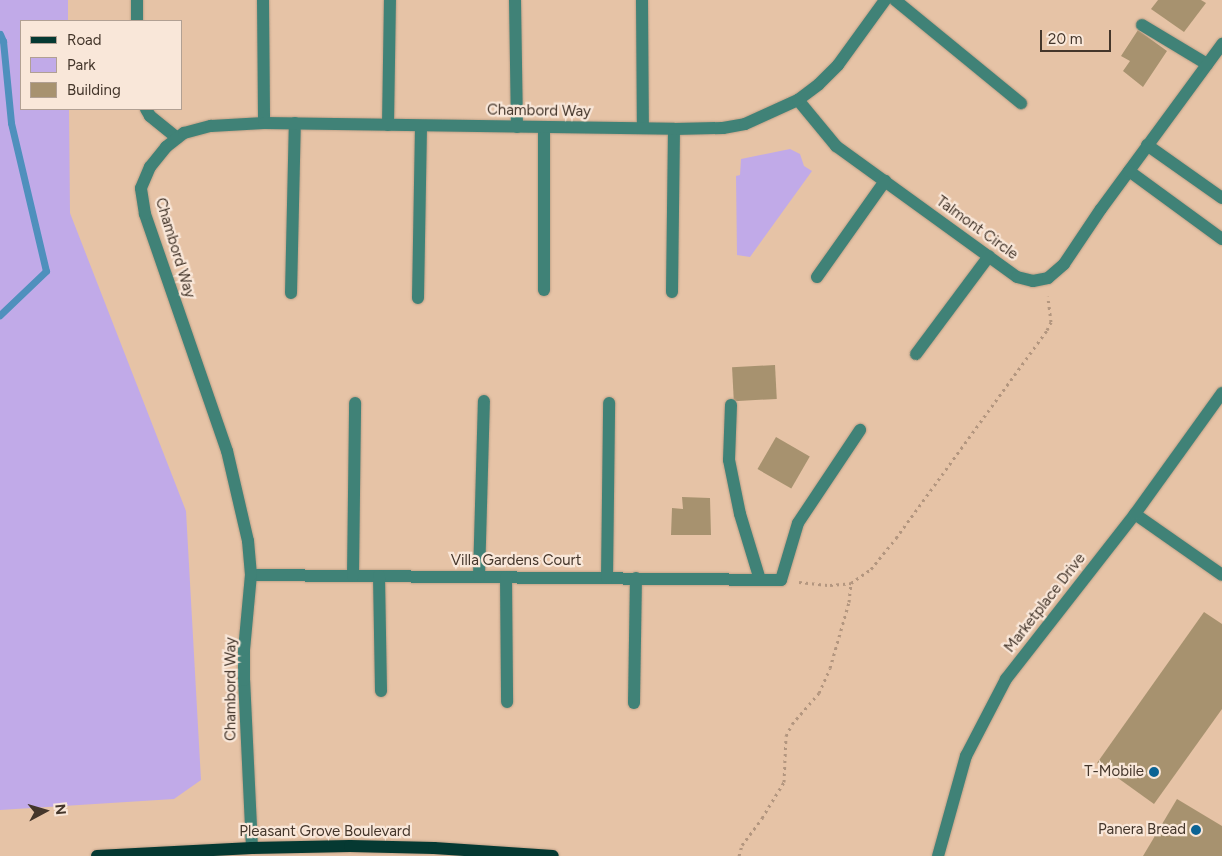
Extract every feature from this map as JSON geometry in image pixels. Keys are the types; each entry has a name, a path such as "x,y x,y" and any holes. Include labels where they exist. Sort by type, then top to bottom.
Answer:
{"main road":[{"name":"Pleasant Grove Boulevard","path":"97,856 387,847 553,856"}],"street":[{"path":"137,0 137,20"},
{"path":"263,0 264,123"},
{"path":"388,125 390,0"},
{"path":"515,0 517,127"},
{"path":"642,0 643,128"},
{"path":"798,100 838,65 884,0"},
{"path":"895,0 1022,103"},
{"path":"1142,25 1207,64"},
{"path":"1048,278 1064,264 1147,145 1222,44"},
{"name":"Chambord Way","path":"250,852 244,650 251,575 248,541 227,451 155,246 144,205 141,188 150,167 166,147 184,133 211,126 264,123 674,129 723,128 745,124 798,100"},
{"name":"Talmont Circle","path":"798,100 836,146 988,256 1018,277 1033,280 1048,278"},
{"path":"147,110 150,116 177,138"},
{"path":"291,293 295,124"},
{"path":"418,298 421,126"},
{"path":"544,127 544,290"},
{"path":"672,292 674,129"},
{"path":"1147,145 1222,198"},
{"path":"1129,171 1222,239"},
{"path":"817,277 885,181"},
{"path":"916,354 988,256"},
{"name":"Marketplace Drive","path":"938,856 966,756 1006,679 1135,514 1222,393"},
{"path":"479,577 484,401"},
{"path":"353,576 355,403"},
{"path":"607,578 609,404"},
{"path":"731,405 729,460 740,514 760,580"},
{"path":"781,580 798,522 860,430"},
{"path":"1135,514 1222,575"},
{"name":"Villa Gardens Court","path":"251,575 781,580"},
{"path":"379,576 381,691"},
{"path":"506,577 507,702"},
{"path":"634,703 636,578"}],"path":[{"path":"781,580 830,585 851,583 871,569 896,538 1047,330 1050,322 1048,278"},
{"path":"739,856 742,845 762,818 784,782 786,736 792,724 819,693 830,668 848,602 851,583"}],"green space":[{"path":"0,0 68,0 68,20 20,20 20,110 69,110 70,213 186,511 201,780 174,799 0,810"},
{"path":"790,149 800,154 804,166 812,171 750,257 737,255 736,176 740,175 741,159"}],"building":[{"path":"1158,0 1201,0 1206,3 1184,32 1151,9"},
{"path":"1138,30 1167,51 1143,87 1123,71 1130,61 1121,56"},
{"path":"775,365 777,399 734,401 732,367"},
{"path":"776,437 810,457 791,489 758,469"},
{"path":"682,497 710,498 711,535 671,535 672,508 683,509"},
{"path":"1204,612 1222,624 1222,709 1154,804 1097,763"},
{"path":"1177,799 1222,826 1222,856 1143,856"}],"waterway":[{"path":"0,34 3,41 11,123 46,271 0,315"}],"place":[{"name":"T-Mobile","path":"1154,772"},
{"name":"Panera Bread","path":"1196,830"}]}
